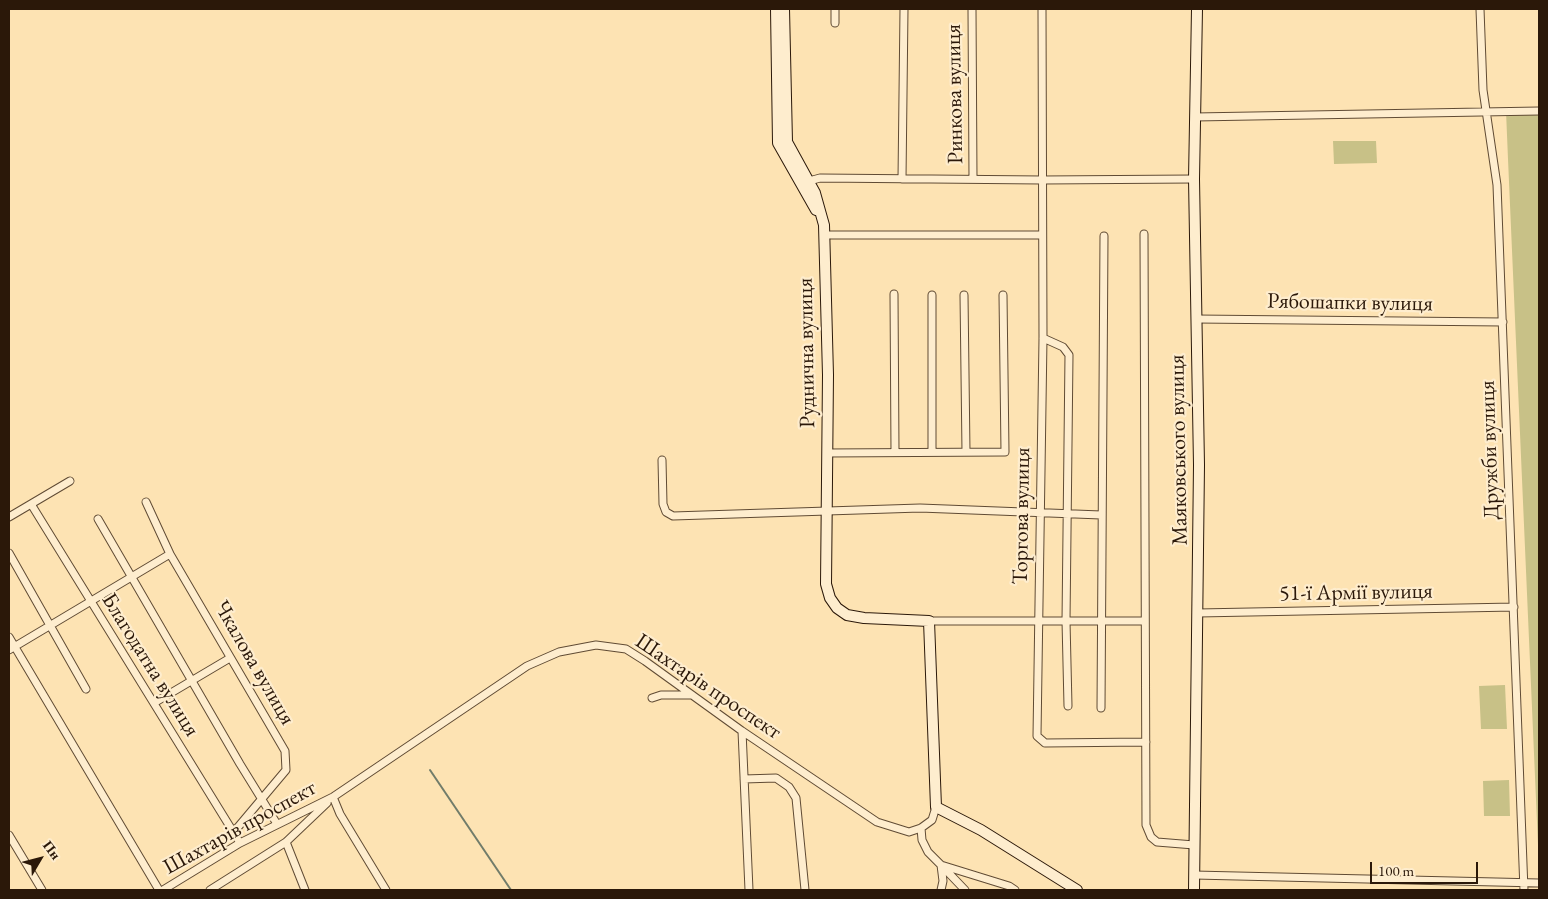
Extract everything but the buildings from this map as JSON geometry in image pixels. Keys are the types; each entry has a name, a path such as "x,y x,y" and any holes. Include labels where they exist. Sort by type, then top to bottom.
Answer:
{"main road":[{"path":"776,9 778,143 824,230"},
{"name":"Руднична вулиця","path":"784,9 787,142 816,193 824,230 828,375 825,510 826,584 830,598 837,608 848,615 864,618 929,621"},
{"name":"Маяковського вулиця","path":"1194,890 1199,465 1194,179 1197,9"},
{"path":"929,621 936,807 981,830 1077,890"}],"street":[{"path":"835,9 835,23"},
{"path":"902,179 904,9"},
{"name":"Ринкова вулиця","path":"972,9 974,180"},
{"name":"Торгова вулиця","path":"1042,9 1043,338 1037,736 1045,743 1146,742"},
{"name":"Дружби вулиця","path":"1480,9 1483,90 1488,111 1497,185 1524,887"},
{"path":"1195,117 1539,111"},
{"path":"809,181 820,178 974,180 1194,179"},
{"path":"824,230 1042,235"},
{"path":"1144,234 1146,826 1150,837 1157,842 1194,845"},
{"path":"1100,708 1104,236"},
{"path":"894,294 894,452"},
{"path":"932,295 932,452"},
{"path":"964,295 966,452"},
{"path":"827,453 1005,452 1004,295"},
{"name":"Рябошапки вулиця","path":"1196,319 1503,322"},
{"path":"1043,338 1063,347 1069,355 1066,621 1068,706"},
{"path":"662,460 663,504 666,512 673,516 920,508 1102,514"},
{"path":"9,517 70,481"},
{"name":"Чкалова вулиця","path":"146,502 170,554 285,751 286,770 262,801 233,833"},
{"name":"Благодатна вулиця","path":"31,504 240,843"},
{"path":"98,519 262,801 278,824"},
{"path":"9,553 86,689"},
{"path":"12,648 170,554"},
{"name":"51-ї Армії вулиця","path":"1198,613 1514,607"},
{"name":"Руднична вулиця","path":"929,621 1145,621"},
{"path":"9,637 12,648 159,890"},
{"name":"Шахтарів проспект","path":"163,890 240,843 333,797 527,666 559,652 596,645 626,649 742,731 877,822 909,832 920,828"},
{"path":"154,704 230,658"},
{"path":"652,698 661,695 692,695"},
{"path":"742,731 749,890"},
{"path":"744,779 776,778 790,787 796,798 805,890"},
{"path":"333,797 340,814 386,890"},
{"name":"Шахтарів проспект","path":"210,890 286,842 333,797"},
{"path":"936,807 932,820 920,828 922,840 928,852 965,890"},
{"path":"9,835 42,890"},
{"path":"286,842 305,890"},
{"path":"941,865 943,880 941,890"},
{"path":"941,865 1009,886 1015,890"},
{"path":"1194,875 1524,887 1539,883"}],"shaded area":[{"path":"1506,111 1539,111 1539,868 1508,159"},
{"path":"1333,141 1376,141 1377,163 1334,164"},
{"path":"1505,685 1507,729 1481,729 1479,686"},
{"path":"1509,780 1510,816 1484,816 1483,781"}],"waterway":[{"path":"430,770 511,890"}]}
